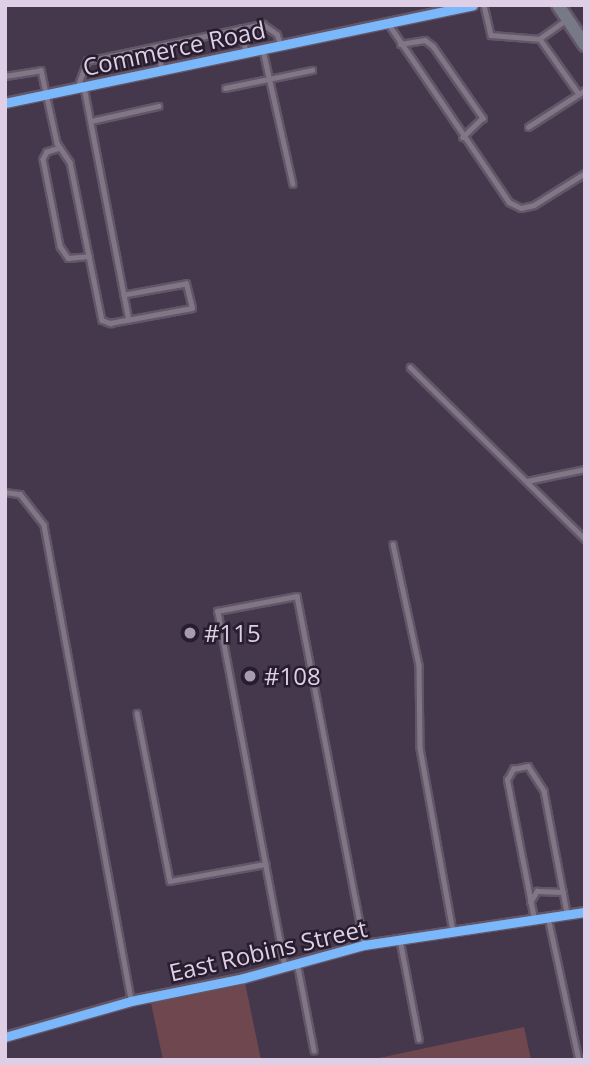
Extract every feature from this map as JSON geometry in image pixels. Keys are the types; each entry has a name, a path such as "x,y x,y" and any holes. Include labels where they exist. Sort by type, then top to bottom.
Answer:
{"main road":[{"path":"558,5 585,45"}],"street":[{"name":"Commerce Road","path":"5,103 473,5"},
{"name":"East Robins Street","path":"5,1037 131,1001 244,978 284,964 364,945 585,912"}],"lane":[{"path":"484,5 491,34 540,39 568,20"},
{"path":"388,23 509,202 521,208 549,197 585,173"},
{"path":"129,320 91,121 80,87 87,61 263,24 277,34 281,46"},
{"path":"241,28 246,53"},
{"path":"540,39 579,94"},
{"path":"400,44 425,40 433,46 483,118 463,137"},
{"path":"157,46 162,70"},
{"path":"263,49 293,184"},
{"path":"225,88 312,69"},
{"path":"5,76 41,70 60,148 70,162 103,320 129,320 191,308 187,284 124,295"},
{"path":"528,127 585,90"},
{"path":"91,121 158,106"},
{"path":"60,148 47,152 43,159 60,246 68,258 89,256"},
{"path":"410,367 585,539"},
{"path":"526,481 585,468"},
{"path":"5,492 20,495 44,525 131,1001"},
{"path":"393,544 419,665 419,748 453,933"},
{"path":"284,964 217,611 298,596 364,945"},
{"path":"137,713 170,880 265,864"},
{"path":"534,919 507,780 513,769 528,766 544,791 567,913"},
{"path":"530,902 537,891 563,892"},
{"path":"548,916 579,1060"},
{"path":"400,940 419,1038"},
{"path":"296,961 314,1050"}],"shaded area":[{"path":"244,978 261,1060 163,1060 150,998"},
{"path":"524,1027 531,1060 370,1060"}],"cycle path":[{"path":"5,103 473,5"},
{"path":"5,1037 131,1001 244,978 364,945 585,912"}],"place":[{"name":"#115","path":"190,633"},
{"name":"#108","path":"250,676"}]}
